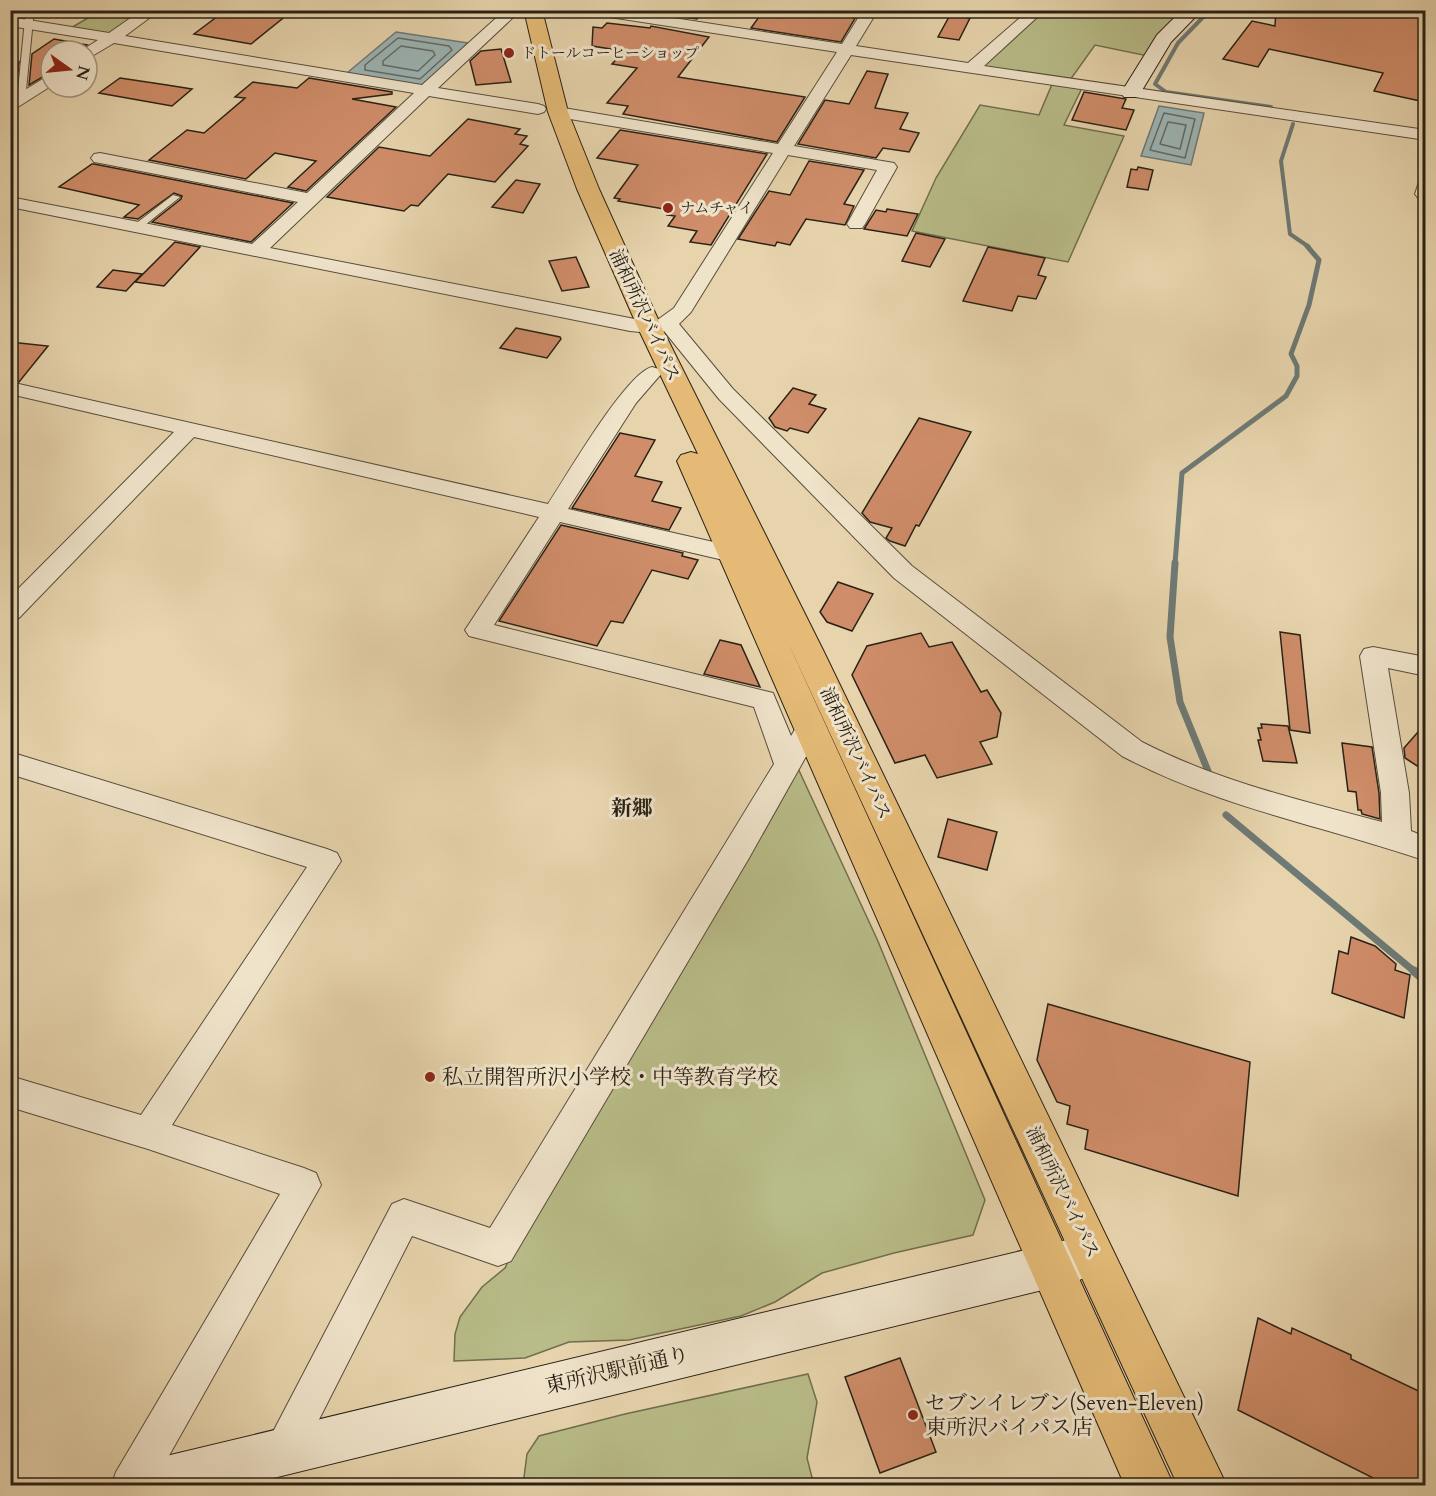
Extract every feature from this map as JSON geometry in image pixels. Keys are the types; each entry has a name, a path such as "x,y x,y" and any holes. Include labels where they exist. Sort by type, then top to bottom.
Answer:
{"highway":[{"name":"浦和所沢バイパス","path":"516,10 548,111"},
{"name":"浦和所沢バイパス","path":"533,10 548,111 561,173 649,326 808,652 1203,1485"},
{"name":"浦和所沢バイパス","path":"649,326 652,373 809,728 1150,1485"}],"street":[{"path":"99,46 153,10"},
{"path":"256,251 425,91 516,10"},
{"path":"590,10 1131,93 1425,135"},
{"path":"649,326 681,312 871,10"},
{"path":"973,67 1038,10"},
{"path":"1131,93 1164,39 1193,10"},
{"path":"10,21 30,18 110,39 888,167 856,224"},
{"path":"16,103 39,87"},
{"path":"100,158 311,199"},
{"path":"10,202 649,326 726,394 903,572 1132,749 1163,767 1198,782 1396,838 1425,849"},
{"path":"652,373 628,399 478,630 764,700 788,764"},
{"path":"10,388 732,554"},
{"path":"10,612 189,430"},
{"path":"1396,838 1395,793 1373,656 1406,661 1425,667"},
{"path":"282,1451 404,1216 498,1248 809,728"},
{"path":"10,763 327,861 148,1133"},
{"path":"10,1091 148,1133 304,1185 130,1485"},
{"name":"東所沢駅前通り","path":"141,1485 1094,1256"}],"lane":[{"path":"16,103 30,18"},
{"path":"137,227 176,196"}],"green space":[{"path":"100,11 149,11 110,37 69,29"},
{"path":"1043,11 1185,11 1148,56 1095,45 1070,80 1082,88 1064,125 1124,136 1068,262 912,231 936,178 980,105 1039,115 1055,77 982,66"},
{"path":"796,764 877,939 985,1200 973,1235 894,1253 822,1273 775,1302 741,1316 629,1340 569,1342 525,1358 454,1361 455,1334 460,1317 482,1287 505,1268 522,1233"},
{"path":"808,1374 817,1402 807,1458 814,1485 523,1485 527,1454 539,1436 625,1414"}],"water":[{"path":"396,32 468,43 422,86 347,73"},
{"path":"1159,106 1204,113 1191,165 1141,156"}],"building":[{"path":"226,10 255,10 287,15 251,44 194,34"},
{"path":"665,10 704,10 697,19 662,14"},
{"path":"764,10 860,10 841,42 751,28"},
{"path":"1276,10 1425,10 1425,102 1374,91 1383,73 1269,49 1258,67 1223,59 1252,21 1275,26"},
{"path":"950,15 970,18 959,40 938,37"},
{"path":"607,23 650,28 651,26 709,37 678,77 805,97 777,142 623,114 628,106 607,103 637,68 612,64 624,51 592,46 593,27 602,28"},
{"path":"39,49 39,79 29,85 32,54"},
{"path":"501,49 511,82 476,85 470,61 481,51"},
{"path":"19,62 15,93 10,96 10,67"},
{"path":"867,71 888,74 875,108 908,113 900,129 919,133 909,152 883,148 876,158 798,144 825,100 849,104"},
{"path":"120,78 192,89 172,106 99,93"},
{"path":"309,78 392,92 392,94 352,99 396,107 306,191 288,187 316,161 275,153 246,179 149,160 187,130 204,133 245,98 235,97 253,82 297,88"},
{"path":"1084,92 1126,99 1122,108 1134,110 1126,130 1072,120"},
{"path":"468,119 520,129 515,134 527,136 520,144 528,146 495,182 448,174 418,206 411,205 404,211 327,197 379,147 430,156"},
{"path":"620,130 767,154 711,245 690,242 697,231 668,226 675,216 667,215 670,210 618,201 620,199 614,198 638,165 597,158"},
{"path":"809,161 864,170 844,204 854,206 845,225 806,219 790,245 777,242 775,246 738,239 769,191 790,195"},
{"path":"92,164 293,203 251,242 152,222 181,199 182,196 174,193 138,219 124,217 139,205 59,187"},
{"path":"1138,167 1153,170 1148,190 1127,187 1131,169 1137,170"},
{"path":"516,180 540,184 523,213 492,207"},
{"path":"887,209 918,214 907,236 864,229 876,210 886,212"},
{"path":"916,233 945,239 930,267 902,261"},
{"path":"175,242 200,247 164,286 135,282"},
{"path":"988,247 1045,258 1038,275 1046,277 1036,299 1018,296 1012,311 963,301"},
{"path":"576,257 589,287 562,291 549,261"},
{"path":"113,270 142,274 126,291 97,287"},
{"path":"516,328 561,339 547,358 500,348"},
{"path":"10,342 48,346 19,382 10,380"},
{"path":"793,388 816,395 809,404 826,409 808,433 775,427 769,418"},
{"path":"919,418 971,432 919,526 916,525 905,546 886,538 892,528 870,522 862,513"},
{"path":"620,433 655,440 635,476 662,482 652,501 681,508 669,530 572,508"},
{"path":"561,525 683,553 682,556 698,560 688,579 652,570 623,623 611,621 597,646 499,621"},
{"path":"838,582 873,594 852,631 827,622 820,612"},
{"path":"1280,632 1300,635 1310,733 1290,730"},
{"path":"921,633 929,647 952,642 981,692 987,690 1001,713 997,737 980,742 992,764 937,778 925,755 895,763 852,675 867,646"},
{"path":"720,640 741,645 760,687 704,674"},
{"path":"1261,724 1288,726 1297,763 1263,761 1258,740 1261,740 1258,728 1262,728"},
{"path":"1425,724 1425,771 1405,758 1404,748"},
{"path":"1342,743 1372,747 1379,793 1380,819 1362,814 1361,810 1358,810 1356,792 1348,791"},
{"path":"948,819 997,832 987,870 938,857"},
{"path":"1351,937 1375,946 1396,964 1395,970 1410,975 1404,1018 1332,993 1339,951 1348,954"},
{"path":"1048,1004 1250,1062 1238,1196 1085,1149 1088,1130 1067,1124 1070,1106 1057,1102 1037,1060"},
{"path":"1258,1318 1291,1334 1292,1328 1351,1355 1351,1359 1425,1394 1425,1485 1387,1485 1238,1410"},
{"path":"900,1358 936,1452 880,1473 845,1377"}],"waterway":[{"path":"1210,10 1178,43 1155,84 1166,92 1271,107"},
{"path":"1293,124 1281,161 1290,234 1309,247"},
{"path":"1175,564 1182,473 1286,396 1297,376 1297,366 1291,354 1309,305 1319,260 1307,246"},
{"path":"1175,563 1170,637 1180,702 1210,776"},
{"path":"1226,815 1415,972"},
{"path":"1414,971 1426,981"}],"place":[{"name":"ドトールコーヒーショップ","path":"509,53"},
{"name":"ナムチャイ","path":"668,208"},
{"name":"私立開智所沢小学校・中等教育学校","path":"430,1077"},
{"name":"セブンイレブン(Seven-Eleven) 東所沢バイパス店","path":"913,1415"}],"district":[{"name":"新郷","path":"632,808"}]}
